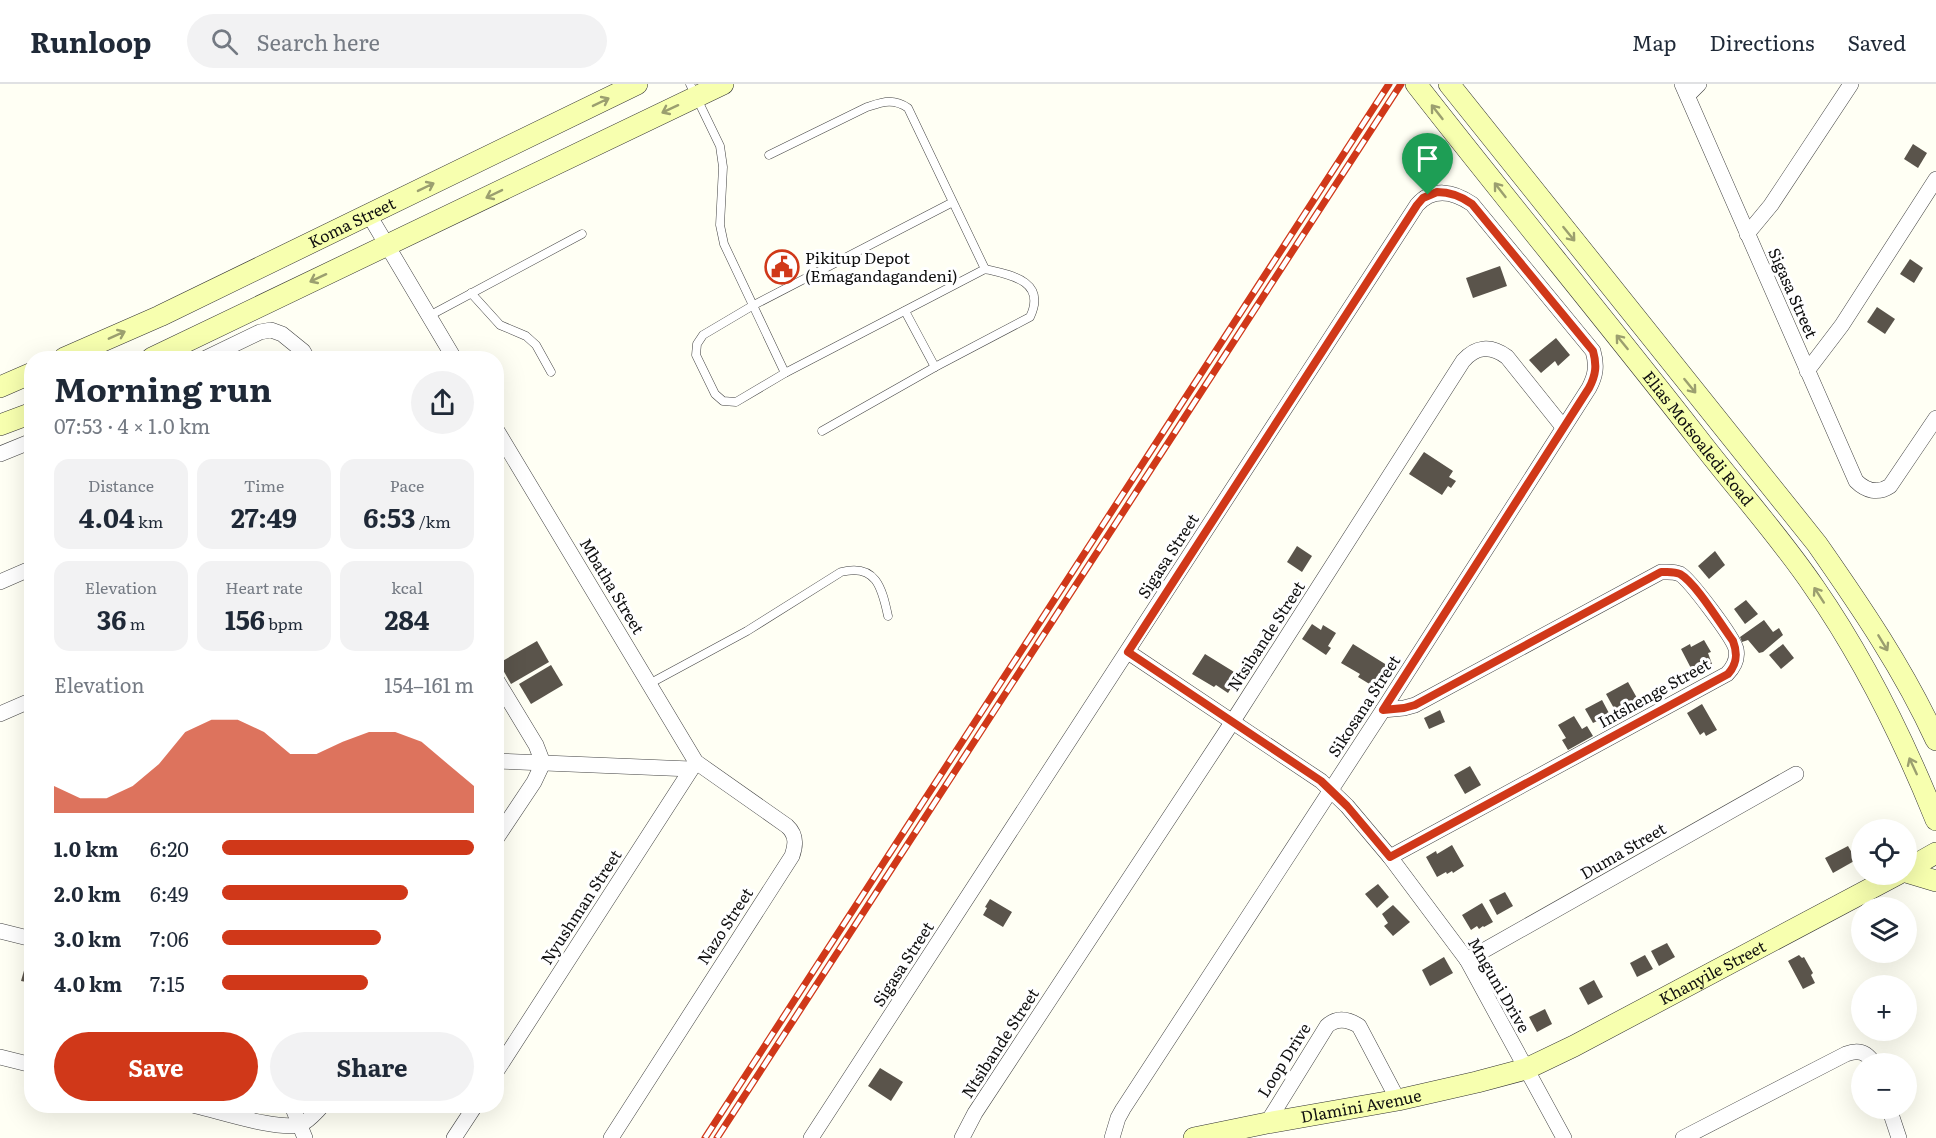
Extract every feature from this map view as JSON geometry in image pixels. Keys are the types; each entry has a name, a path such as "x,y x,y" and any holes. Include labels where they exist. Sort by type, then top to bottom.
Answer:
{"main road":[{"name":"Koma Street","path":"80,351 160,316 637,84"},
{"path":"167,351 387,246 693,90 723,84"},
{"name":"Elias Motsoaledi Road","path":"1416,84 1627,347 1814,586 1885,705 1936,820"},
{"name":"Elias Motsoaledi Road","path":"1449,84 1817,544 1888,651 1917,700 1936,740"},
{"path":"0,387 24,376"},
{"path":"0,426 24,416"},
{"path":"1917,864 1936,853"},
{"path":"1917,875 1936,881"},
{"name":"Khanyile Street","path":"1526,1069 1574,1046 1878,885"},
{"name":"Dlamini Avenue","path":"1194,1138 1398,1100 1526,1069"}],"street":[{"path":"1685,89 1699,84"},
{"path":"1747,234 1772,205 1851,84"},
{"name":"Sigasa Street","path":"1685,89 1856,481 1863,488 1875,491 1884,490 1890,486 1936,418"},
{"path":"1807,371 1842,325 1936,179"},
{"name":"Sigasa Street","path":"811,1138 1423,198 1437,192 1445,192 1463,198 1472,204 1593,351"},
{"path":"369,215 450,351"},
{"path":"221,351 260,332 271,330 276,331 303,351"},
{"name":"Ntsibande Street","path":"962,1138 975,1113 1233,721 1468,355 1487,348 1497,350 1507,357 1563,427"},
{"name":"Sikosana Street","path":"1112,1138 1123,1109 1383,710 1593,381 1596,367 1593,351"},
{"name":"Mbatha Street","path":"504,442 649,684 693,766"},
{"path":"0,454 24,444"},
{"path":"0,582 24,572"},
{"name":"Intshenge Street","path":"1383,710 1415,705 1661,572 1677,573 1687,580 1736,648 1734,667 1728,674 1390,857"},
{"name":"Mnguni Drive","path":"1128,652 1331,789 1390,857 1467,960 1564,1138"},
{"path":"504,692 536,745 543,763 534,782 504,827"},
{"path":"0,714 24,704"},
{"path":"504,761 693,766"},
{"name":"Nyushman Street","path":"504,1060 693,766"},
{"name":"Nazo Street","path":"611,1138 792,856 795,846 795,837 790,829 693,766"},
{"name":"Duma Street","path":"1467,960 1796,774"},
{"path":"0,931 24,937"},
{"name":"Loop Drive","path":"1267,1123 1326,1026 1340,1020 1347,1020 1359,1026 1398,1100"},
{"path":"1683,1138 1846,1054 1855,1051 1866,1053"},
{"path":"0,1057 24,1063"},
{"path":"225,1113 290,1126 302,1132"},
{"path":"295,1113 302,1132"},
{"path":"302,1132 305,1122 315,1113"},
{"path":"454,1138 470,1113"},
{"path":"1893,1119 1899,1138"}],"lane":[{"path":"693,90 720,146 723,167 720,225 724,244 785,373"},
{"path":"769,156 867,108 880,103 898,101 908,108 985,269"},
{"path":"822,431 935,367 1030,317 1036,305 1032,290 1017,276 985,269 785,373 736,402 723,401 715,394 696,355 697,344 703,335 752,306 953,202"},
{"path":"429,316 582,234"},
{"path":"471,293 500,325 525,336 536,345 551,372"},
{"path":"905,311 935,367"},
{"path":"649,684 747,631 841,572 855,569 870,574 881,590 888,616"}],"building":[{"path":"1913,144 1927,153 1918,168 1904,159"},
{"path":"1910,259 1923,268 1914,283 1900,274"},
{"path":"1500,266 1507,286 1473,298 1466,278"},
{"path":"1877,307 1895,319 1885,334 1867,322"},
{"path":"1556,338 1570,355 1558,366 1555,361 1541,373 1529,360"},
{"path":"1424,452 1453,471 1449,477 1456,481 1451,488 1448,486 1442,495 1409,474"},
{"path":"1297,546 1312,556 1302,572 1287,562"},
{"path":"1715,551 1725,565 1709,579 1698,566"},
{"path":"1746,600 1758,614 1745,624 1734,609"},
{"path":"1764,620 1773,632 1779,628 1783,635 1759,653 1748,640 1742,642 1740,637"},
{"path":"1312,624 1321,630 1323,625 1336,633 1328,646 1331,648 1326,655 1302,639"},
{"path":"1704,640 1711,652 1708,653 1712,664 1694,674 1681,649"},
{"path":"537,641 549,662 511,684 504,672 504,660"},
{"path":"1353,644 1390,667 1376,688 1358,677 1360,674 1341,663"},
{"path":"1783,644 1794,658 1781,669 1769,655"},
{"path":"1205,654 1239,675 1228,693 1192,674"},
{"path":"551,665 563,685 531,704 519,684"},
{"path":"1628,682 1637,698 1616,712 1606,694"},
{"path":"1602,700 1610,715 1593,723 1585,709"},
{"path":"1702,704 1717,730 1706,736 1704,732 1700,735 1687,713"},
{"path":"1440,710 1445,722 1429,729 1424,718"},
{"path":"1574,716 1582,729 1587,726 1593,736 1568,750 1562,740 1566,738 1558,725"},
{"path":"1470,766 1481,785 1465,794 1454,775"},
{"path":"1452,845 1464,866 1453,873 1452,871 1447,874 1446,872 1437,877 1426,857 1436,851 1437,854"},
{"path":"1848,846 1851,851 1851,863 1833,873 1825,858"},
{"path":"1378,884 1389,897 1377,908 1365,894"},
{"path":"1505,892 1513,906 1497,915 1489,900"},
{"path":"990,899 1012,912 1003,927 983,915"},
{"path":"1482,903 1493,922 1471,930 1462,915"},
{"path":"1393,905 1410,922 1393,936 1384,926 1388,923 1382,914"},
{"path":"1667,943 1675,957 1659,966 1651,951"},
{"path":"1645,955 1653,969 1637,977 1630,963"},
{"path":"1799,955 1804,957 1813,973 1811,975 1815,983 1803,989 1788,961"},
{"path":"1444,957 1453,973 1430,986 1422,970"},
{"path":"1594,980 1603,997 1588,1005 1579,988"},
{"path":"1545,1009 1552,1024 1537,1032 1529,1017"},
{"path":"880,1068 903,1082 891,1101 868,1086"}],"railway":[{"path":"705,1138 1389,84"},
{"path":"717,1138 1401,84"}],"place":[{"name":"Pikitup Depot (Emagandagandeni)","path":"782,267"}],"route":[{"path":"1445,192 1463,198 1472,204 1593,351 1596,367 1589,388 1383,710 1415,705 1661,572 1677,573 1696,591 1733,641 1736,658 1734,667 1728,674 1390,857 1347,806 1321,781 1128,652 1417,205 1428,195 1445,192"}]}
